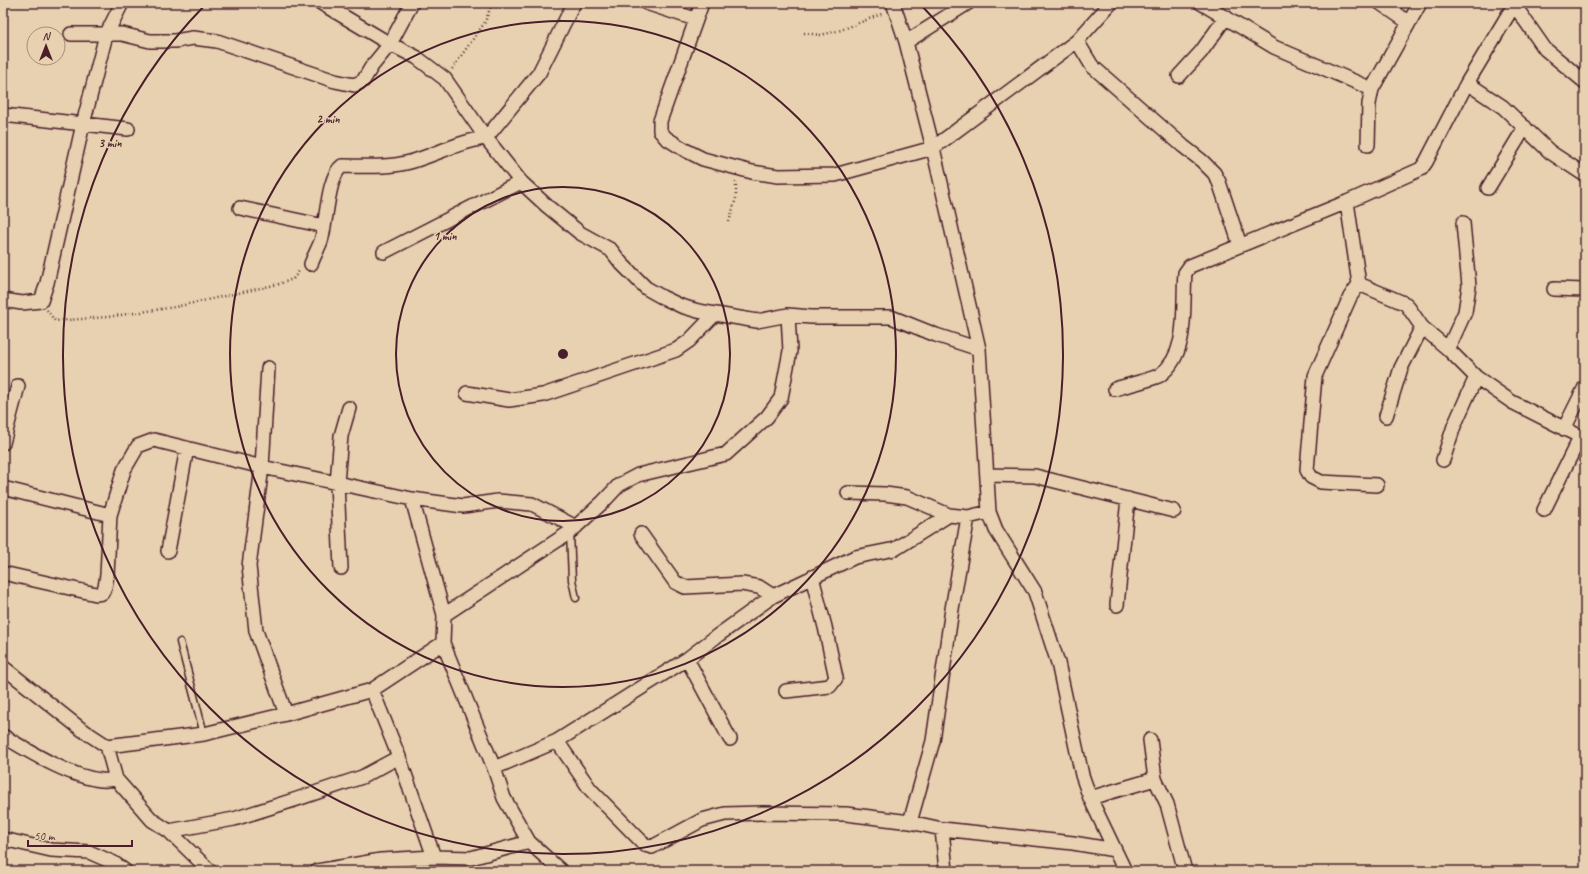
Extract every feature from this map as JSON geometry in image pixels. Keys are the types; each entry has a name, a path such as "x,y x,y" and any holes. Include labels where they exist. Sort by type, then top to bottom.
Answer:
{"street":[{"path":"3,300 22,303 41,301 47,283 106,35 122,3"},
{"path":"321,3 390,44 416,57 445,79 486,138 521,182 580,233 611,250 621,263 646,288 681,306 698,311 757,321 788,315 811,317 891,317 936,335 980,349"},
{"path":"71,34 122,34 150,41 176,41 193,38 217,41 335,81 354,85 363,81 372,66 390,44 412,3"},
{"path":"311,264 321,241 332,184 338,169 342,166 386,166 408,163 473,139 486,138 539,73 574,3"},
{"path":"646,3 695,19"},
{"path":"702,3 695,19 660,121 660,132 666,138 685,150 703,159 752,172 778,176 835,175 933,148 1077,41 1111,3"},
{"path":"906,42 968,3"},
{"path":"1201,3 1274,47 1372,89"},
{"path":"1380,3 1408,22"},
{"path":"1368,145 1369,104 1372,89 1408,22 1420,3"},
{"path":"1115,388 1159,376 1175,359 1182,335 1185,273 1190,266 1347,202 1421,169 1466,83 1514,4 1545,49 1584,79"},
{"path":"894,6 906,42 933,148 980,349 989,512 996,530 1035,592 1058,663 1082,776 1090,798 1114,850 1126,871"},
{"path":"1179,76 1201,52 1226,18"},
{"path":"1077,41 1092,66 1214,173 1219,182 1240,245"},
{"path":"1466,83 1503,107 1550,152 1585,176"},
{"path":"3,116 128,129"},
{"path":"1488,188 1525,127"},
{"path":"384,252 521,182"},
{"path":"1347,202 1359,284 1350,297 1315,376 1307,470 1311,477 1320,482 1377,486"},
{"path":"240,208 324,226"},
{"path":"1448,349 1465,312 1469,286 1463,223"},
{"path":"1359,284 1406,304 1422,327 1448,349 1476,377 1512,402 1582,438 1544,510"},
{"path":"1554,289 1585,290"},
{"path":"467,393 509,400 543,394 676,350 689,341 715,314"},
{"path":"444,615 573,529 604,502 620,485 638,475 726,454 767,417 781,398 790,351 788,315"},
{"path":"1386,416 1401,368 1422,327"},
{"path":"268,368 262,467 249,566 256,631 286,714"},
{"path":"1443,460 1454,426 1476,377"},
{"path":"3,443 18,386"},
{"path":"1564,429 1585,387"},
{"path":"341,568 337,483 341,436 349,408"},
{"path":"3,573 96,594 102,593 105,587 107,575 110,515 124,470 138,446 154,440 262,467 412,499 463,506 498,501 532,504 573,529"},
{"path":"168,551 187,448"},
{"path":"987,475 1035,476 1174,511"},
{"path":"3,488 110,515"},
{"path":"848,493 885,494 907,497 949,515 968,517 989,512"},
{"path":"412,499 444,615 444,643 494,768 504,798 529,842 561,871"},
{"path":"1117,605 1128,499"},
{"path":"494,768 558,741 687,659 773,596 855,557 895,549 949,515"},
{"path":"910,822 933,741 952,609 968,517"},
{"path":"641,534 675,582 685,587 742,584 759,587 773,596"},
{"path":"786,691 830,686 836,678 826,627 812,577"},
{"path":"3,667 81,729 107,746 204,734 286,714 372,690 444,643"},
{"path":"687,659 730,739"},
{"path":"372,690 399,757 434,857"},
{"path":"3,736 68,772 101,780 116,779"},
{"path":"1150,740 1155,779 1167,804 1185,871"},
{"path":"558,741 590,789 645,846 652,847 702,820 725,814 762,813 846,814 910,822 942,829 1073,843 1114,850"},
{"path":"107,746 116,779 152,820 169,831 210,871"},
{"path":"169,831 234,819 297,799 362,777 399,757"},
{"path":"1090,798 1155,779"},
{"path":"942,829 946,871"},
{"path":"3,839 51,850 89,852 114,862 125,871"},
{"path":"317,871 380,860 434,857 471,858 529,842"}],"lane":[{"path":"573,529 572,580 576,598"},
{"path":"180,642 204,734"}],"path":[{"path":"445,79 485,22 492,3"},
{"path":"804,33 821,34 842,30 894,6"},
{"path":"729,222 736,198 736,167"},
{"path":"41,301 55,321 107,317 175,307 279,284 293,279 299,270 311,264"}]}
